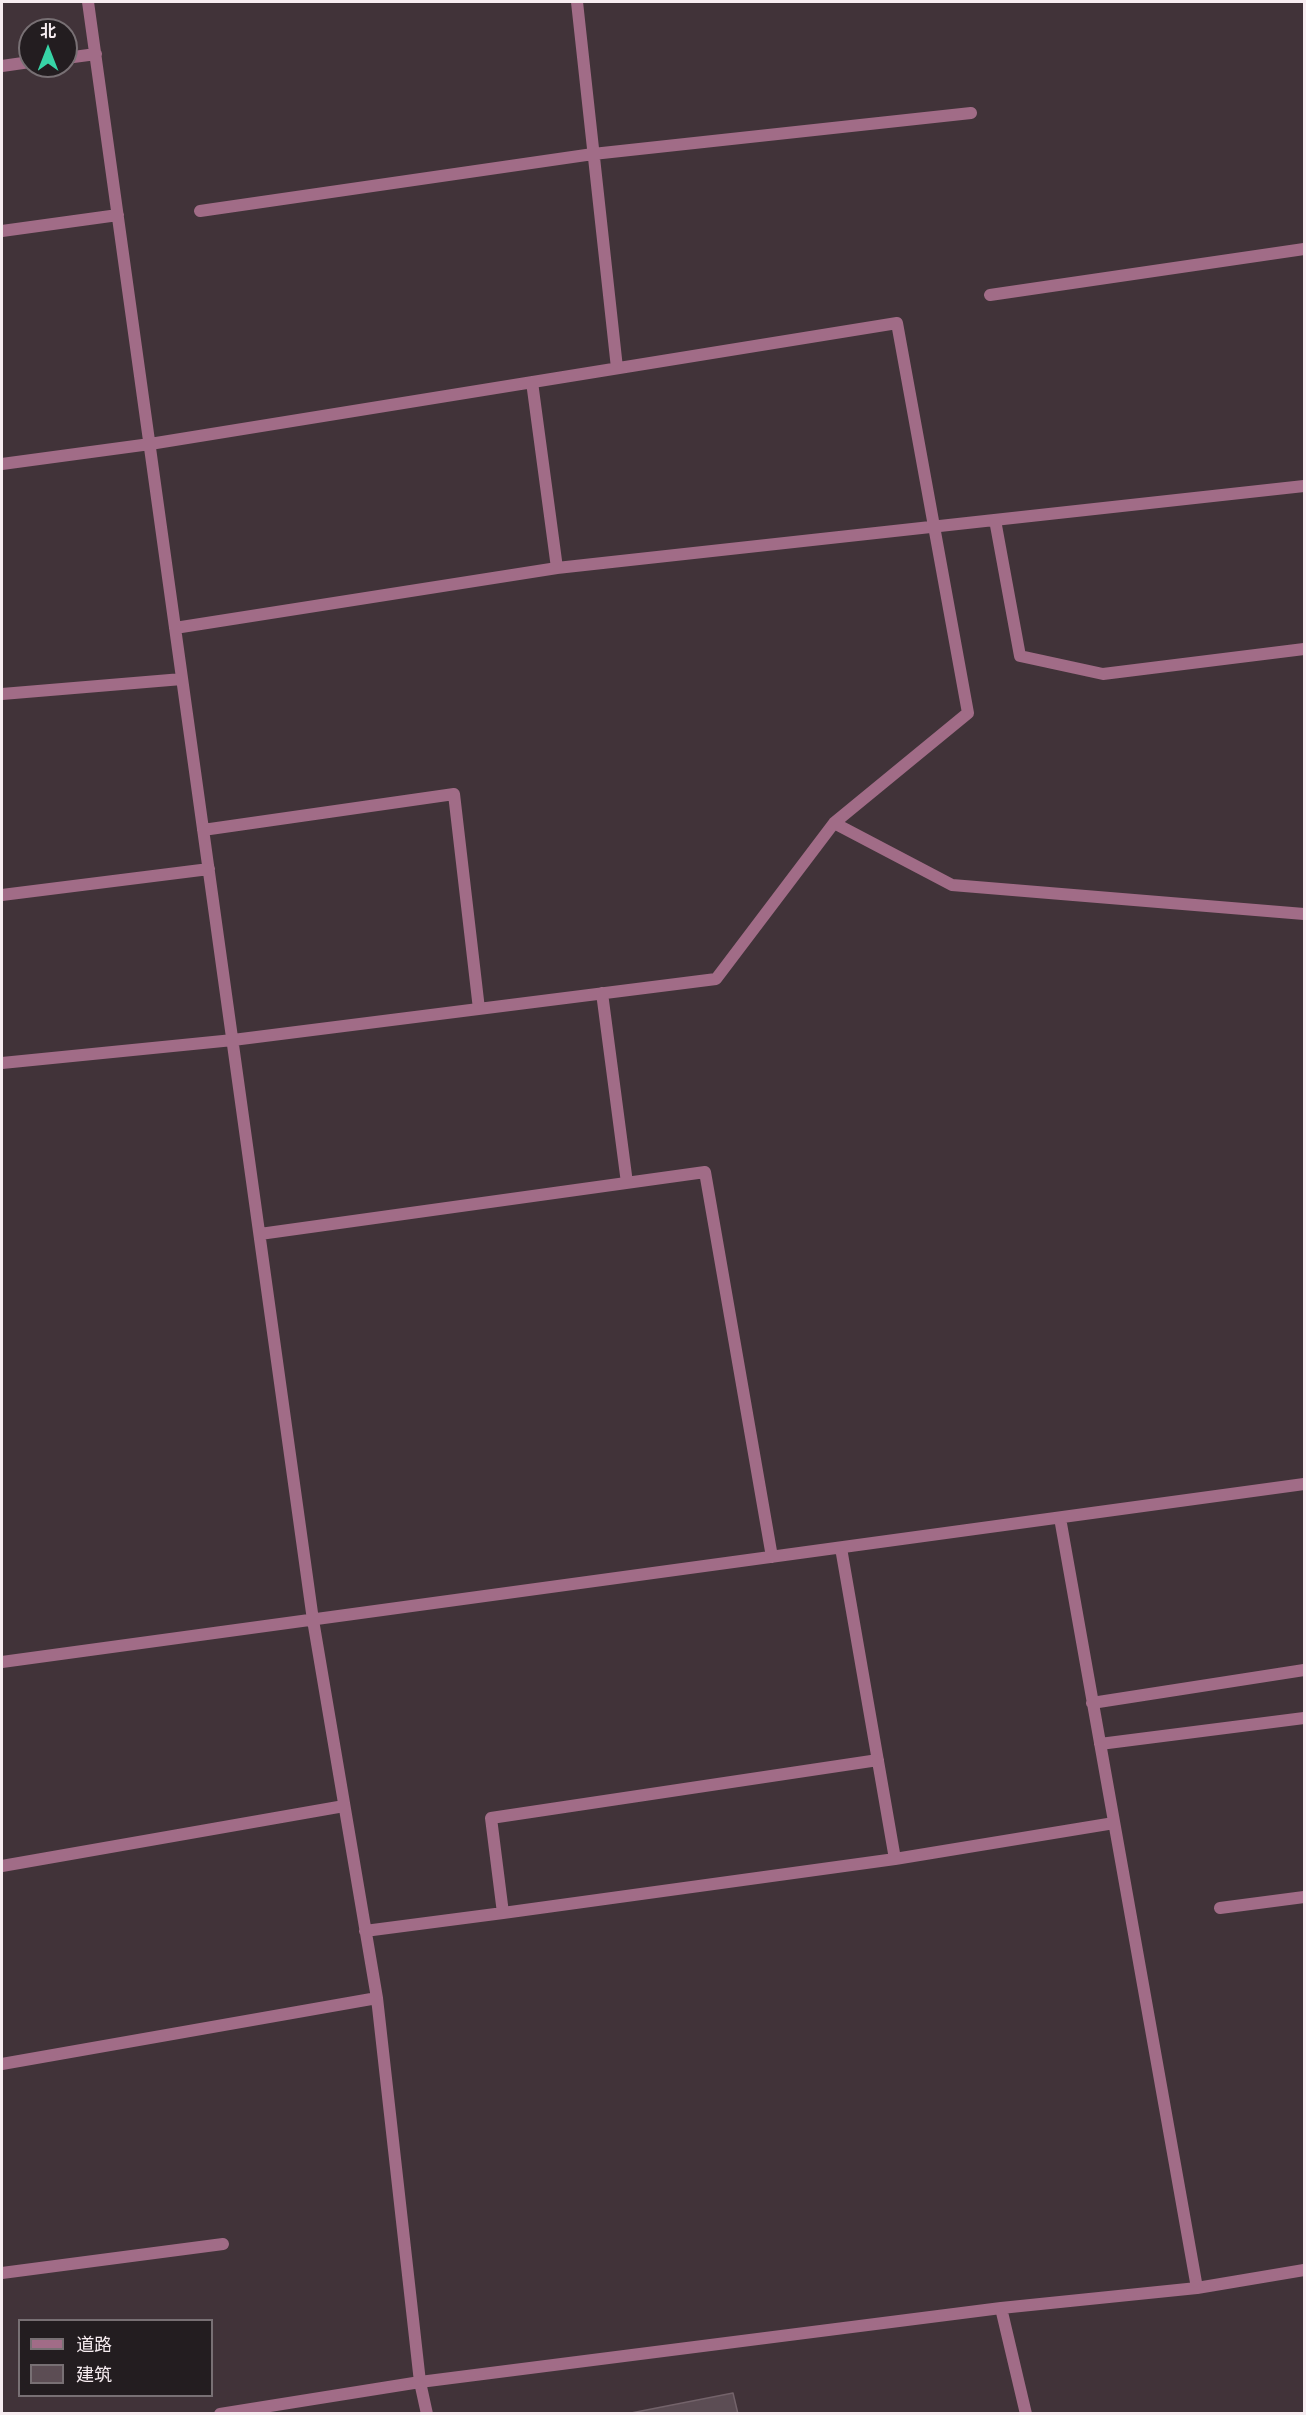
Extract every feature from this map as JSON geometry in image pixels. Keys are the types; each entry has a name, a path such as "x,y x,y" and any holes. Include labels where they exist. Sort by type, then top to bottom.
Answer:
{"street":[{"path":"88,2 313,1620 377,1998 420,2382 427,2414"},
{"path":"577,2 617,368"},
{"path":"78,56 96,54"},
{"path":"2,66 18,64"},
{"path":"200,212 593,154 971,113"},
{"path":"2,231 118,215"},
{"path":"990,295 1305,249"},
{"path":"2,464 150,444 897,322 968,713 834,823 717,978 232,1040 2,1063"},
{"path":"532,382 557,568"},
{"path":"175,628 557,568 1305,486"},
{"path":"995,520 1020,656 1103,674 1305,649"},
{"path":"2,694 182,679"},
{"path":"203,830 454,794 479,1009"},
{"path":"834,823 952,885 1305,914"},
{"path":"2,896 209,869"},
{"path":"602,993 627,1183"},
{"path":"260,1234 705,1172 772,1557"},
{"path":"2,1662 1305,1484"},
{"path":"1060,1518 1197,2288"},
{"path":"840,1548 895,1859"},
{"path":"1092,1703 1305,1670"},
{"path":"1100,1744 1305,1718"},
{"path":"503,1913 491,1818 878,1760"},
{"path":"2,1866 345,1806"},
{"path":"365,1931 895,1859 1114,1823"},
{"path":"1220,1908 1305,1897"},
{"path":"2,2064 377,1998"},
{"path":"2,2273 223,2244"},
{"path":"220,2414 420,2382 1001,2308 1197,2288 1305,2270"},
{"path":"1001,2308 1026,2414"}],"building":[{"path":"733,2393 738,2414 626,2414"}]}
